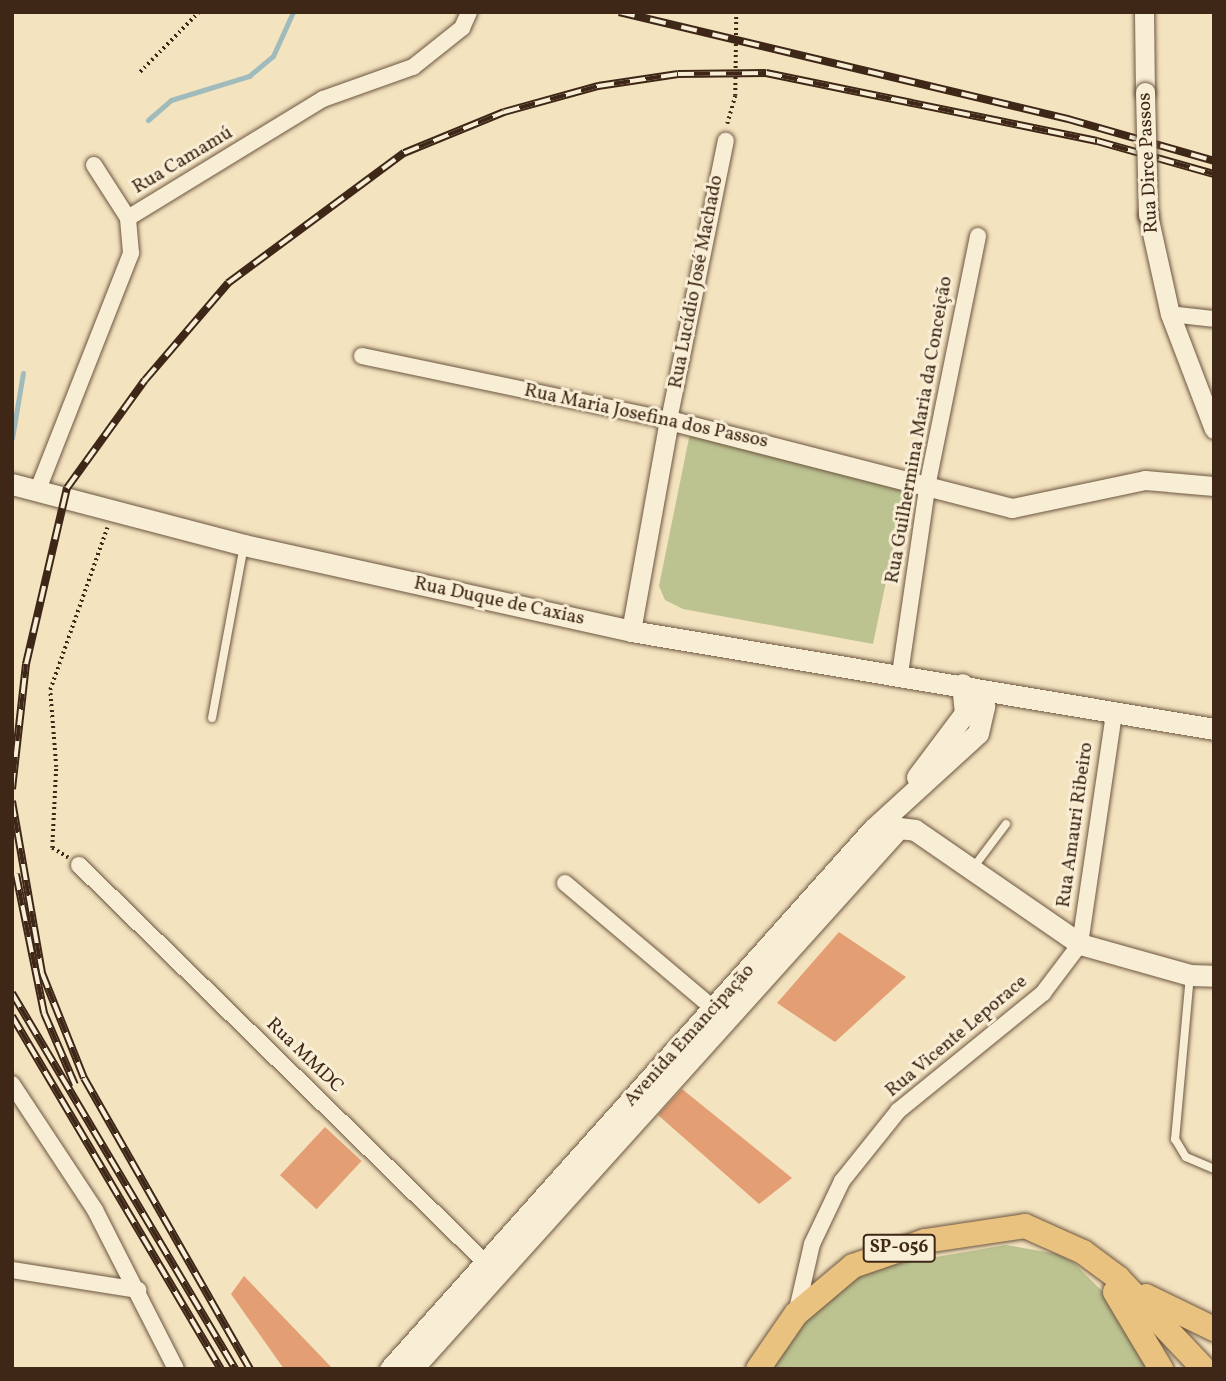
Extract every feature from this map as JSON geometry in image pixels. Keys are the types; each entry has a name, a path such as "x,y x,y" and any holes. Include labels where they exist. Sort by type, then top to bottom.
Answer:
{"main road":[{"name":"Rua Duque de Caxias","path":"12,484 244,545 631,631 962,684 1214,729"},
{"path":"962,684 984,706 1015,695"},
{"path":"895,806 965,713 962,684"},
{"name":"Avenida Emancipação","path":"721,1015 895,806 955,756 984,722 984,706"},
{"path":"955,756 914,808 915,830 1080,944 1190,975 1214,976"},
{"name":"Avenida Emancipação","path":"412,1369 494,1271 721,1015 885,838 900,828 915,830"},
{"name":"SP-056","path":"758,1369 796,1314 853,1266 925,1241 1026,1226 1083,1252 1118,1278 1214,1329"},
{"path":"1083,1252 1161,1369"},
{"name":"Avenida Emancipação","path":"390,1369 494,1271"},
{"path":"1118,1278 1204,1369"}],"street":[{"name":"Rua Camamú","path":"37,492 123,278 131,253 128,218 323,99 413,67 462,27 469,12"},
{"name":"Rua Dirce Passos","path":"1144,12 1148,215 1170,314 1214,429"},
{"name":"Rua Lucídio José Machado","path":"631,631 669,420 726,141"},
{"path":"94,165 128,218"},
{"name":"Rua Guilhermina Maria da Conceição","path":"900,674 928,482 978,236"},
{"path":"1170,314 1214,318"},
{"name":"Rua Maria Josefina dos Passos","path":"362,356 669,420 928,482 1012,508 1145,480 1214,486"},
{"name":"Rua Amauri Ribeiro","path":"1080,944 1114,713"},
{"name":"Rua MMDC","path":"79,865 494,1271"},
{"path":"565,883 721,1015"},
{"name":"Rua Vicente Leporace","path":"796,1314 812,1244 842,1181 898,1111 1043,993 1080,944"},
{"path":"12,1084 138,1290 176,1369"},
{"path":"12,1270 138,1290"}],"lane":[{"path":"212,718 244,545"},
{"path":"971,871 1006,824"},
{"path":"1190,975 1175,1139 1186,1157 1214,1168"}],"path":[{"path":"140,72 199,12"},
{"path":"726,141 735,96 736,12"},
{"path":"79,865 52,848 56,767 51,690 112,512"}],"green space":[{"path":"690,433 906,486 873,644 683,609 665,600 659,586"},
{"path":"1006,1245 1058,1254 1074,1263 1104,1293 1152,1369 767,1369 821,1294 877,1267"}],"building":[{"path":"839,932 906,977 835,1042 777,1003"},
{"path":"682,1089 792,1178 759,1204 658,1115"},
{"path":"325,1127 362,1161 317,1209 280,1175"},
{"path":"244,1276 333,1369 284,1369 231,1294"}],"waterway":[{"path":"148,120 171,100 249,76 273,56 293,12"},
{"path":"12,438 23,373"}],"railway":[{"path":"619,12 1068,119 1214,161"},
{"path":"12,789 26,664 67,488 145,380 228,283 404,153 504,112 598,86 678,74 766,73 1097,141 1214,174"},
{"path":"12,801 42,973 84,1078 250,1369"},
{"path":"16,874 44,1013 75,1085"},
{"path":"12,993 235,1369"},
{"path":"12,1016 221,1369"}]}
